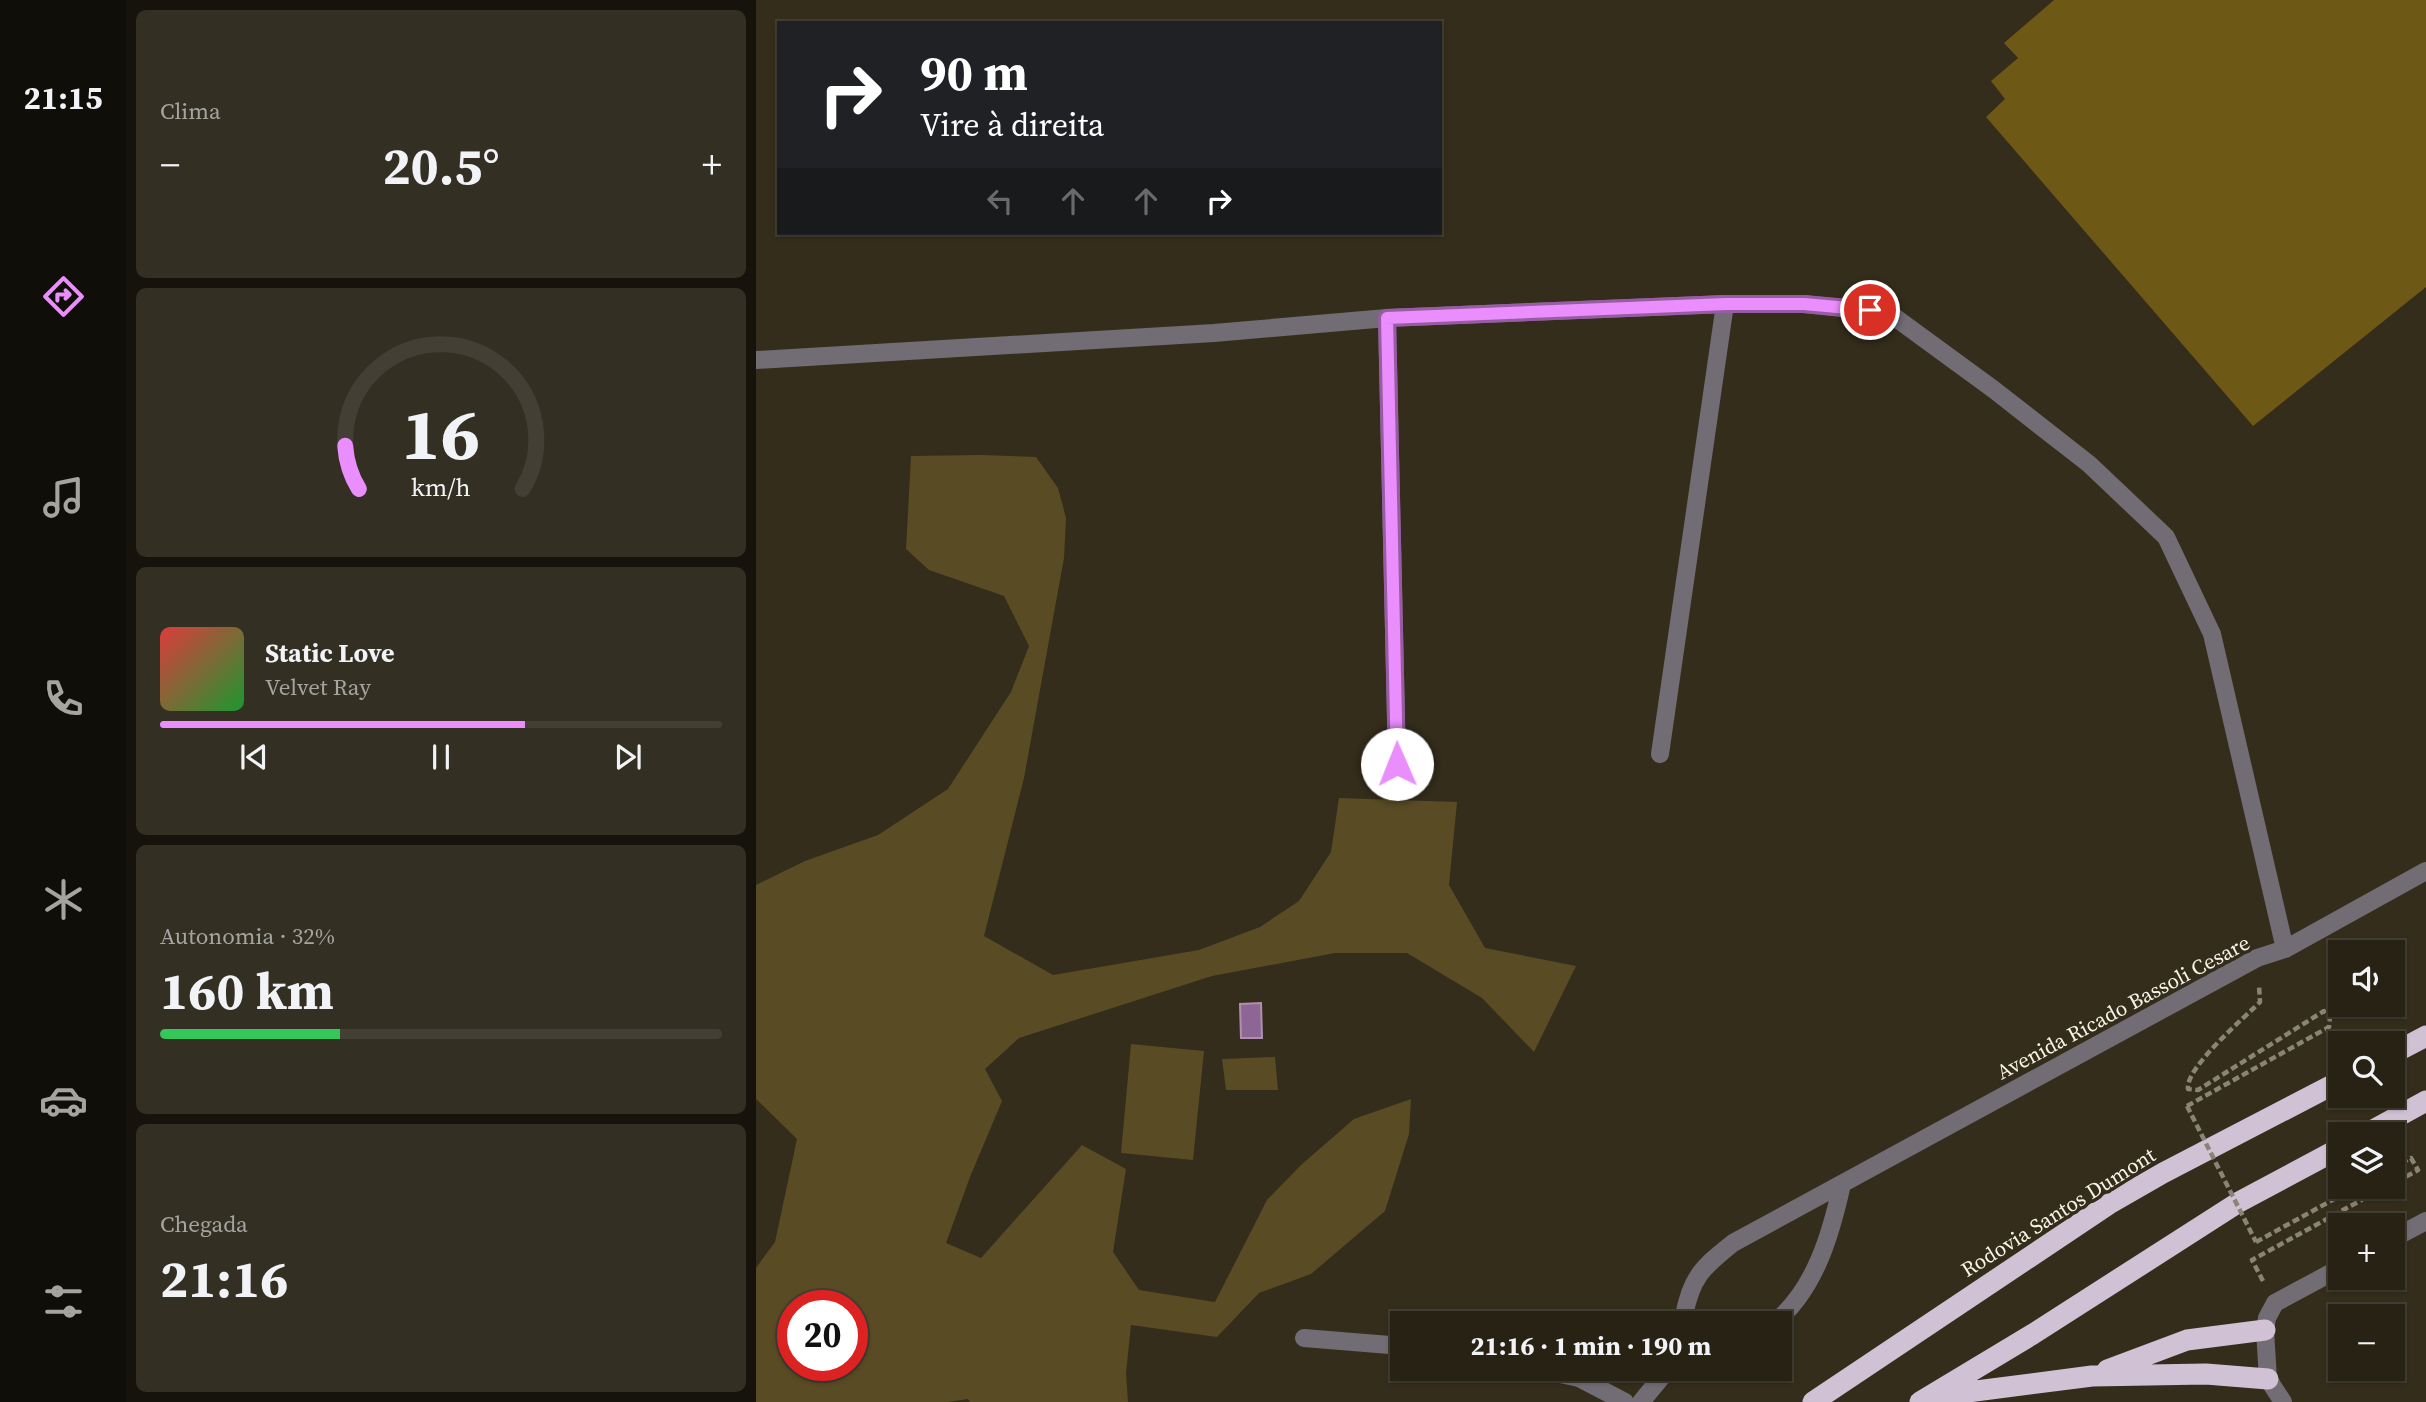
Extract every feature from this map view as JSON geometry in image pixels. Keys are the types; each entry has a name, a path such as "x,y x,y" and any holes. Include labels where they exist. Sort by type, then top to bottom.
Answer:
{"highway":[{"path":"2405,1047 2426,1036"},
{"name":"Rodovia Santos Dumont","path":"1814,1402 2109,1204 2328,1087"},
{"path":"2388,1122 2426,1101"},
{"path":"1924,1399 2033,1334 2239,1202 2328,1154"},
{"path":"2092,1376 2187,1340 2264,1330"},
{"path":"1924,1399 2092,1376 2206,1374 2268,1379"}],"street":[{"path":"1660,754 1726,304"},
{"path":"756,360 1214,333 1387,318 1726,304 1804,304 1889,313 2089,464 2166,537 2212,634 2285,949"},
{"path":"1387,318 1397,764"},
{"name":"Avenida Ricado Bassoli Cesare","path":"1685,1311 1688,1295 1706,1265 1733,1243 2257,958 2285,949 2426,871"},
{"path":"1788,1311 1814,1270 1833,1227 1842,1184"},
{"path":"2405,1232 2426,1221"},
{"path":"2283,1402 2268,1379 2264,1330 2267,1318 2275,1303 2328,1274"},
{"path":"1304,1338 1390,1345"},
{"path":"1585,1381 1625,1402"},
{"path":"1641,1402 1658,1381"}],"path":[{"path":"2257,958 2260,1002 2195,1068 2187,1082 2188,1089 2198,1090 2324,1011 2330,1017 2329,1027 2187,1106 2256,1242 2334,1199"},
{"path":"2405,1160 2411,1157 2418,1170 2405,1177"},
{"path":"2275,1303 2252,1260 2363,1199"}],"shaded area":[{"path":"911,456 1036,457 1058,488 1066,518 1064,558 1024,778 984,936 1053,975 1199,950 1260,927 1299,901 1331,852 1339,798 1457,802 1449,885 1485,948 1576,966 1534,1052 1482,998 1407,953 1335,953 1212,976 1019,1038 985,1069 1002,1101 946,1243 981,1258 1082,1145 1126,1169 1113,1252 1139,1290 1215,1302 1267,1200 1301,1165 1354,1119 1411,1099 1409,1134 1385,1211 1311,1274 1259,1293 1217,1337 1131,1325 1126,1373 1128,1402 970,1402 968,1399 947,1402 756,1402 756,1268 775,1242 797,1139 756,1099 756,885 805,861 878,835 948,789 1011,692 1029,646 1004,596 929,570 906,549"},
{"path":"1261,1003 1262,1038 1241,1038 1240,1004"},
{"path":"1131,1044 1204,1051 1193,1160 1121,1153"},
{"path":"1275,1057 1278,1090 1226,1090 1222,1059"}],"building":[{"path":"2054,0 2426,0 2426,287 2253,426 1986,117 2005,99 1991,81 2018,58 2004,43"}],"route":[{"path":"1397,764 1387,318 1726,304 1804,304 1870,310"}]}
